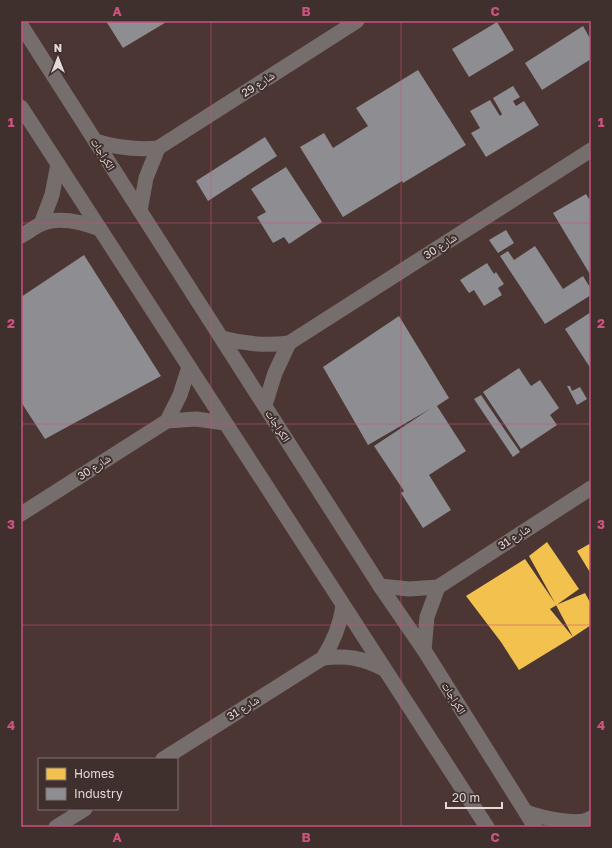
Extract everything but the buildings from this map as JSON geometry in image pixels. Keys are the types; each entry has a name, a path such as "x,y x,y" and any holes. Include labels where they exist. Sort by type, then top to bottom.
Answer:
{"street":[{"name":"شارع 29","path":"95,141 126,149 158,148 357,21"},
{"name":"الكراجات","path":"21,25 380,586 424,650 535,827"},
{"path":"21,107 487,827"},
{"path":"140,211 146,178 158,148"},
{"name":"شارع 30","path":"222,338 238,343 255,345 289,343 591,150"},
{"path":"41,224 52,195 58,164"},
{"path":"21,236 41,224 56,221 71,221 100,229"},
{"path":"265,405 275,373 289,343"},
{"path":"167,421 180,395 189,368"},
{"name":"شارع 30","path":"21,514 167,421 196,419 225,423"},
{"name":"شارع 31","path":"380,586 409,589 438,587 591,488"},
{"path":"424,650 427,617 438,587"},
{"name":"شارع 31","path":"165,758 323,658 337,634 343,606"},
{"name":"شارع 31","path":"323,658 338,656 354,658 370,662 384,670"},
{"path":"56,827 83,810"},
{"path":"526,812 556,819 587,822"}],"shaded area":[{"path":"21,21 591,21 591,827 21,827"}]}
